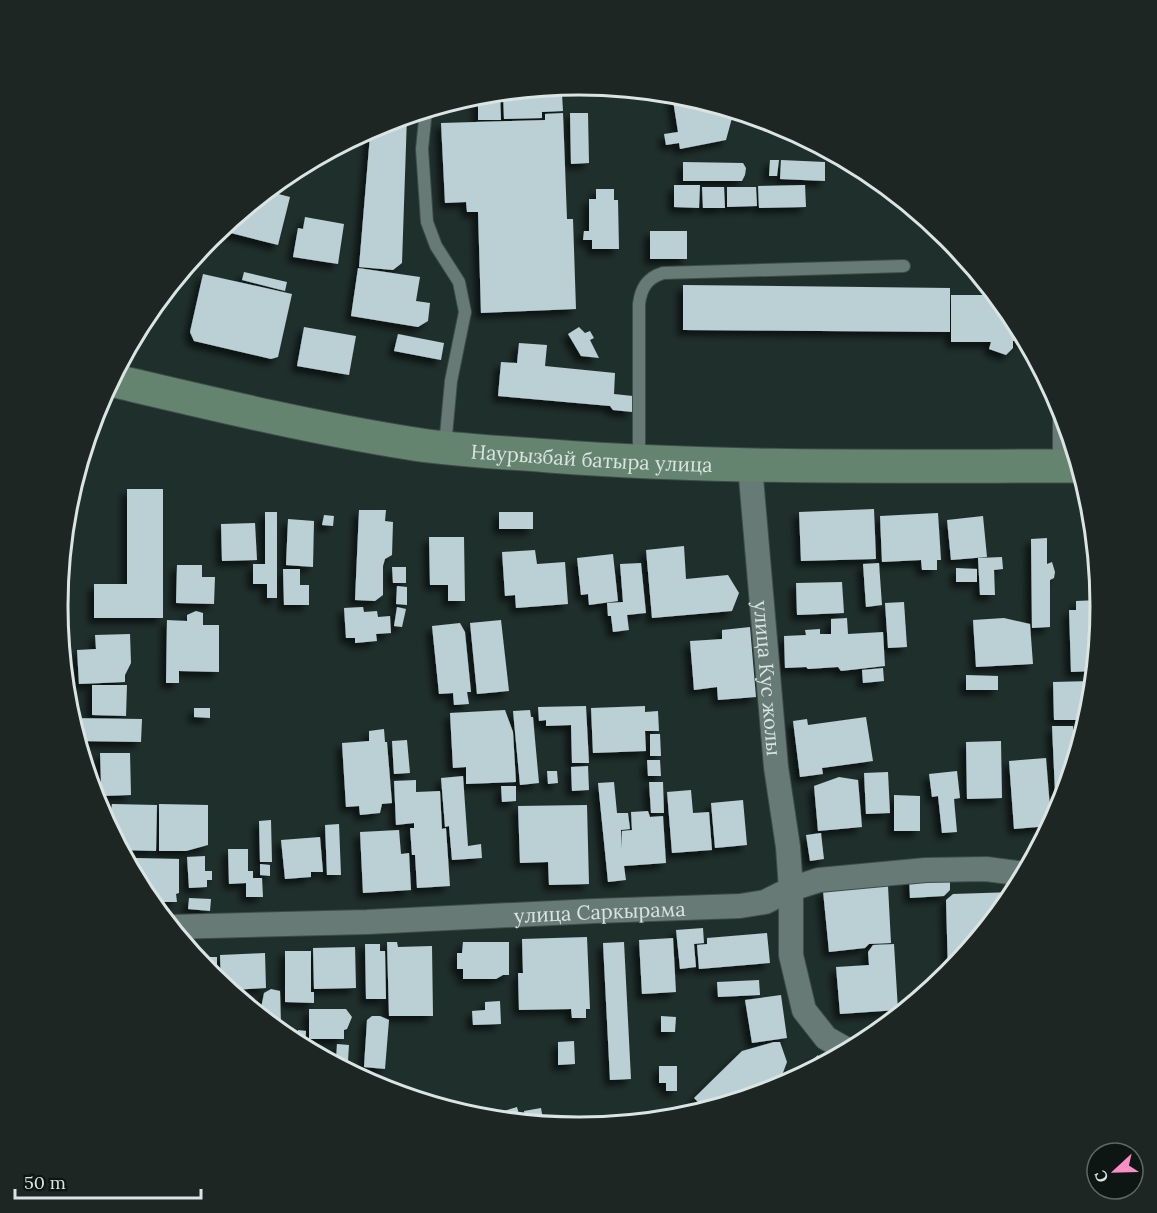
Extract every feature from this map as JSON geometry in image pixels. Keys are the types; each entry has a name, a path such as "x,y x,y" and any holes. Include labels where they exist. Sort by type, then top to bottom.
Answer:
{"main road":[{"name":"Наурызбай батыра улица","path":"119,382 254,413 410,444 639,463 750,466 1068,466"}],"street":[{"name":"улица Кус жолы","path":"750,466 776,767 788,847 791,889 791,955 804,1010 826,1038 839,1046"},
{"name":"улица Саркырама","path":"180,927 367,922 740,906 765,902 791,889 819,880 926,870 986,869 1014,873"}],"lane":[{"path":"425,119 423,149 427,222 436,246 459,282 465,312 451,381 445,447"},
{"path":"639,463 639,304 645,283 654,276 663,273 904,266"}],"building":[{"path":"562,96 563,111 542,112 542,118 504,119 503,101"},
{"path":"500,102 501,120 478,120 478,105"},
{"path":"674,104 732,119 726,140 680,149 679,143 666,145 664,134 678,132"},
{"path":"563,113 567,219 573,219 576,309 481,313 478,212 467,212 466,202 445,203 441,123 545,120 545,114"},
{"path":"570,113 588,113 589,163 571,164"},
{"path":"407,126 402,263 393,270 359,267 370,140"},
{"path":"770,160 779,160 777,176 769,176"},
{"path":"781,160 825,162 825,181 780,179"},
{"path":"683,162 743,163 746,168 745,175 742,181 683,181"},
{"path":"674,185 700,185 699,208 674,207"},
{"path":"805,185 806,207 759,208 758,186"},
{"path":"702,187 724,187 725,208 703,208"},
{"path":"727,187 756,187 757,206 727,207"},
{"path":"596,189 614,189 614,200 618,200 619,249 592,249 592,240 583,240 584,231 589,231 589,199 596,199"},
{"path":"278,194 290,197 278,245 230,233"},
{"path":"305,217 344,224 338,264 293,257 298,228 303,229"},
{"path":"650,231 687,231 687,259 650,259"},
{"path":"358,268 420,277 416,301 430,303 428,321 418,327 351,316"},
{"path":"244,272 287,282 285,291 242,280"},
{"path":"203,274 292,294 278,357 271,359 194,341 190,332"},
{"path":"683,285 950,288 950,332 683,330"},
{"path":"951,295 984,295 1015,341 1013,348 1006,355 989,349 991,342 951,342"},
{"path":"304,327 356,336 349,375 297,366"},
{"path":"579,327 585,333 590,331 594,338 590,340 599,358 581,356 568,334"},
{"path":"398,334 444,343 441,360 394,351"},
{"path":"519,343 547,345 545,366 615,373 614,394 633,396 632,412 613,410 610,406 498,396 501,362 517,363"},
{"path":"127,489 163,489 163,618 94,618 94,584 127,584"},
{"path":"874,509 876,559 801,561 799,512"},
{"path":"359,510 386,510 385,521 393,522 392,555 385,559 383,566 383,595 375,601 355,600"},
{"path":"265,512 277,512 277,598 267,598 267,584 253,584 253,564 265,564"},
{"path":"499,512 533,512 533,529 499,529"},
{"path":"938,513 941,560 937,560 937,570 922,570 921,560 882,562 880,516"},
{"path":"324,515 334,516 333,526 322,525"},
{"path":"983,516 987,557 951,560 947,520"},
{"path":"288,519 314,521 313,567 286,565"},
{"path":"255,523 257,560 222,561 221,524"},
{"path":"429,537 464,537 465,601 448,601 448,585 430,585"},
{"path":"1047,538 1047,564 1052,562 1055,572 1054,578 1050,580 1050,627 1032,628 1031,539"},
{"path":"684,546 686,579 728,575 739,593 732,611 652,618 646,550"},
{"path":"535,550 537,564 565,562 568,604 516,608 515,595 505,596 502,552"},
{"path":"613,554 618,601 589,605 588,594 581,595 577,558"},
{"path":"1002,557 1003,569 994,570 995,595 980,595 978,558"},
{"path":"641,563 646,613 627,615 629,630 613,632 607,603 623,602 620,564"},
{"path":"879,563 882,605 866,607 863,564"},
{"path":"177,565 202,565 202,577 215,577 214,604 176,603"},
{"path":"392,567 406,567 406,583 393,583"},
{"path":"956,568 977,569 977,582 956,582"},
{"path":"283,569 300,569 300,585 309,585 309,605 284,605"},
{"path":"842,582 844,613 797,615 796,583"},
{"path":"397,586 407,587 407,605 396,604"},
{"path":"1090,600 1088,640 1085,671 1071,672 1069,610 1076,610 1076,601"},
{"path":"904,602 907,647 888,648 885,603"},
{"path":"363,607 364,612 377,611 378,617 390,616 391,633 376,634 377,641 355,643 355,638 346,638 344,608"},
{"path":"397,607 406,609 402,627 394,626"},
{"path":"196,611 203,613 203,625 219,625 219,672 179,671 179,683 166,683 167,620 187,621 187,615"},
{"path":"847,618 848,634 883,632 885,666 841,671 838,667 785,668 784,636 806,635 805,630 820,629 820,634 831,634 831,619"},
{"path":"1004,618 1030,624 1033,664 976,667 973,620"},
{"path":"501,620 509,691 477,694 470,623"},
{"path":"460,623 465,632 471,692 467,692 469,704 454,705 453,693 439,694 432,626"},
{"path":"750,627 756,697 718,700 717,687 694,690 690,641 722,639 722,630"},
{"path":"130,634 131,663 125,675 125,682 79,684 77,650 96,649 95,635"},
{"path":"883,668 884,681 863,683 862,670"},
{"path":"966,675 998,676 998,690 966,690"},
{"path":"1084,681 1077,720 1054,720 1053,682"},
{"path":"92,685 127,685 126,716 92,715"},
{"path":"586,706 589,763 572,763 571,725 546,726 546,720 539,721 538,707"},
{"path":"645,706 645,712 658,711 659,731 645,731 646,751 593,753 591,708"},
{"path":"194,708 210,708 210,718 194,717"},
{"path":"505,710 513,732 516,782 466,784 466,767 453,768 450,713"},
{"path":"530,710 531,717 533,717 539,783 520,785 513,711"},
{"path":"866,717 873,761 822,768 823,774 800,777 793,721 807,719 808,725"},
{"path":"80,718 142,719 141,742 86,741"},
{"path":"1052,726 1073,726 1072,739 1055,791"},
{"path":"384,729 392,803 382,804 380,813 360,815 359,806 346,807 342,743 369,741 369,731"},
{"path":"650,734 660,734 661,756 650,756"},
{"path":"407,740 410,773 394,774 392,741"},
{"path":"1001,741 1002,798 967,799 966,742"},
{"path":"100,753 130,753 131,795 104,796 99,782 101,782"},
{"path":"1046,758 1050,805 1040,827 1014,829 1009,761"},
{"path":"647,760 660,760 661,776 648,776"},
{"path":"588,766 589,790 572,791 571,767"},
{"path":"547,771 557,771 558,783 548,784"},
{"path":"957,771 960,798 954,799 957,832 942,833 938,796 932,797 929,774"},
{"path":"888,772 890,813 866,814 864,773"},
{"path":"463,776 468,846 481,844 482,858 452,860 449,826 445,827 441,778"},
{"path":"839,777 858,780 862,827 818,831 814,786"},
{"path":"416,780 416,792 440,791 442,829 446,828 450,886 417,888 415,855 412,855 410,828 414,828 414,823 396,825 394,781"},
{"path":"614,782 617,813 628,813 630,829 621,830 622,849 622,831 632,830 631,812 648,811 650,817 663,816 666,863 624,866 626,880 608,882 598,783"},
{"path":"649,782 663,782 664,813 651,813"},
{"path":"501,786 516,786 516,801 502,802"},
{"path":"691,790 693,813 709,812 712,850 672,853 667,792"},
{"path":"894,795 920,796 920,831 894,831"},
{"path":"743,800 747,845 715,848 711,803"},
{"path":"112,804 157,805 156,851 130,850 111,810"},
{"path":"159,804 208,805 208,845 186,851 159,851"},
{"path":"587,805 589,884 549,885 548,862 520,863 518,806"},
{"path":"271,820 272,862 260,862 259,821"},
{"path":"339,824 341,875 327,875 325,825"},
{"path":"399,830 401,854 409,853 411,890 363,893 360,832"},
{"path":"821,833 824,859 810,861 806,835"},
{"path":"320,837 323,872 311,872 311,877 285,879 281,840"},
{"path":"228,849 248,849 248,871 253,871 253,878 262,878 263,897 246,897 246,883 229,884"},
{"path":"205,856 205,871 212,871 212,880 207,880 207,887 189,888 187,857"},
{"path":"136,858 179,859 177,902 162,902 136,862"},
{"path":"260,864 270,865 270,876 260,875"},
{"path":"950,875 950,890 944,896 910,898 909,877"},
{"path":"883,882 888,886 891,943 869,944 865,948 829,952 823,891"},
{"path":"1001,892 984,918 948,960 946,900 953,894"},
{"path":"189,898 211,899 210,911 188,909"},
{"path":"703,928 704,943 694,944 696,967 680,969 676,930"},
{"path":"767,933 770,963 699,969 697,945 707,944 707,938"},
{"path":"587,937 590,1009 586,1009 586,1018 572,1018 571,1009 519,1010 518,973 523,973 522,939"},
{"path":"673,938 676,992 642,994 639,940"},
{"path":"387,942 397,942 398,947 432,946 433,1016 389,1016"},
{"path":"463,942 509,942 509,975 496,979 463,979 463,969 457,969 457,953 462,953"},
{"path":"624,942 631,1079 610,1080 603,943"},
{"path":"365,944 380,944 380,951 385,951 386,999 366,999"},
{"path":"894,944 898,1006 892,1010 840,1014 836,967 869,965 868,952 873,945"},
{"path":"355,947 356,988 314,989 313,948"},
{"path":"285,951 311,951 311,992 314,992 314,1003 285,1002"},
{"path":"265,953 266,988 240,989 221,971 220,955"},
{"path":"207,957 217,957 217,968"},
{"path":"759,980 760,995 718,997 717,982"},
{"path":"271,989 280,991 281,1021 261,1007 264,993"},
{"path":"781,995 787,1038 752,1043 745,1000"},
{"path":"500,1001 501,1024 473,1025 472,1011 485,1010 485,1002"},
{"path":"309,1009 346,1009 352,1017 347,1029 344,1030 344,1039 309,1039"},
{"path":"372,1016 380,1016 389,1020 385,1069 364,1067 367,1020"},
{"path":"661,1016 676,1017 675,1032 661,1032"},
{"path":"298,1030 306,1031 306,1038 298,1033"},
{"path":"574,1041 575,1064 558,1065 558,1042"},
{"path":"780,1042 787,1062 782,1075 699,1103 694,1098 742,1051"},
{"path":"337,1044 349,1045 348,1061 336,1056"},
{"path":"659,1066 677,1066 677,1091 666,1091 666,1083 659,1083"},
{"path":"517,1107 519,1114 512,1113 502,1112"},
{"path":"541,1108 542,1116 525,1114 524,1111"}]}
